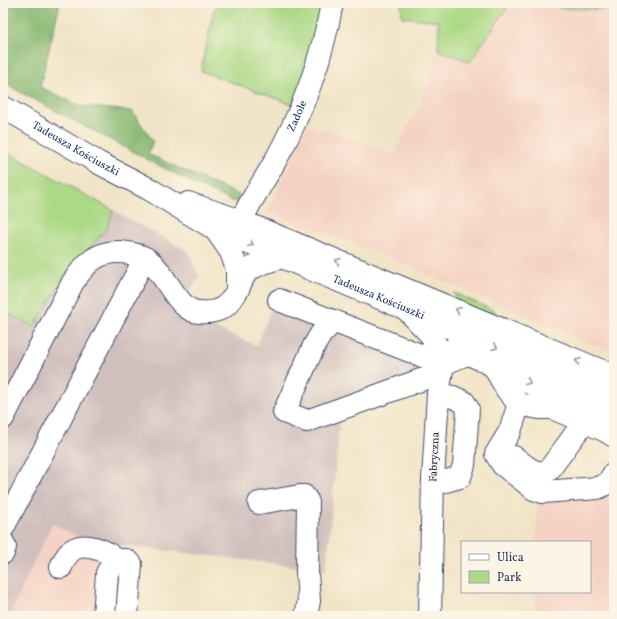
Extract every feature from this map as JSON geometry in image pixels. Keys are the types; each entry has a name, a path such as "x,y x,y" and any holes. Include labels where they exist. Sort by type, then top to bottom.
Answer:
{"main road":[{"name":"Zadole","path":"241,221 248,205 272,166 302,108 327,32 332,3"},
{"name":"Tadeusza Kościuszki","path":"3,107 99,163 149,189 215,229 614,396"},
{"name":"Tadeusza Kościuszki","path":"149,189 241,221 614,376"},
{"path":"215,229 231,252 237,269 237,291"},
{"path":"3,418 72,282 83,267 96,257 112,252 130,253 145,258 159,271 184,305 198,312 214,311 228,306 246,273 255,266 282,257"},
{"path":"3,528 145,258"},
{"path":"279,300 334,321 440,377 453,397 464,402 468,409 468,421 464,465 460,478 446,481 433,480"},
{"name":"Fabryczna","path":"407,310 430,334 438,348 440,377 433,480 430,616"},
{"path":"334,321 320,334 284,412 307,421 440,377 469,353"},
{"path":"430,334 611,425"},
{"path":"492,365 507,390 520,404 539,408 552,408 584,422 611,425"},
{"path":"520,404 510,431 496,454 503,466 534,489 543,492 598,488 608,483 614,473"},
{"path":"501,445 520,461 538,473 544,473 549,470 584,422"},
{"path":"259,503 300,496 304,496 308,502 307,572 309,601 306,616"},
{"path":"3,542 5,547 3,553"},
{"path":"61,567 65,558 72,550 81,546 88,546 105,552 113,557 114,560"},
{"path":"104,616 107,573 114,560"},
{"path":"114,560 126,560 131,566 127,616"}],"shaded area":[{"path":"510,3 558,3 559,8 614,10 614,353 379,254 267,211 307,125 394,153 422,101 438,50 471,62"},
{"path":"3,150 188,251 199,277 182,303 178,312 257,346 277,294 430,352 420,389 340,419 326,570 89,542 52,524 10,616 3,616"},
{"path":"537,498 614,500 614,616 535,616 535,593 591,593 591,541 536,541"},
{"path":"52,524 89,542 103,543 97,616 10,616"}],"green space":[{"path":"4,3 60,3 40,87 81,106 132,111 153,141 148,154 241,196 237,203 196,185 3,83"},
{"path":"227,3 310,3 323,8 296,106 201,71 214,9"},
{"path":"401,3 510,3 470,62 438,50 439,21 402,17"},
{"path":"558,3 614,3 614,10 559,8"},
{"path":"3,150 113,210 107,229 70,268 34,327 11,315 3,319"},
{"path":"454,293 495,311 493,317 457,302"}]}
